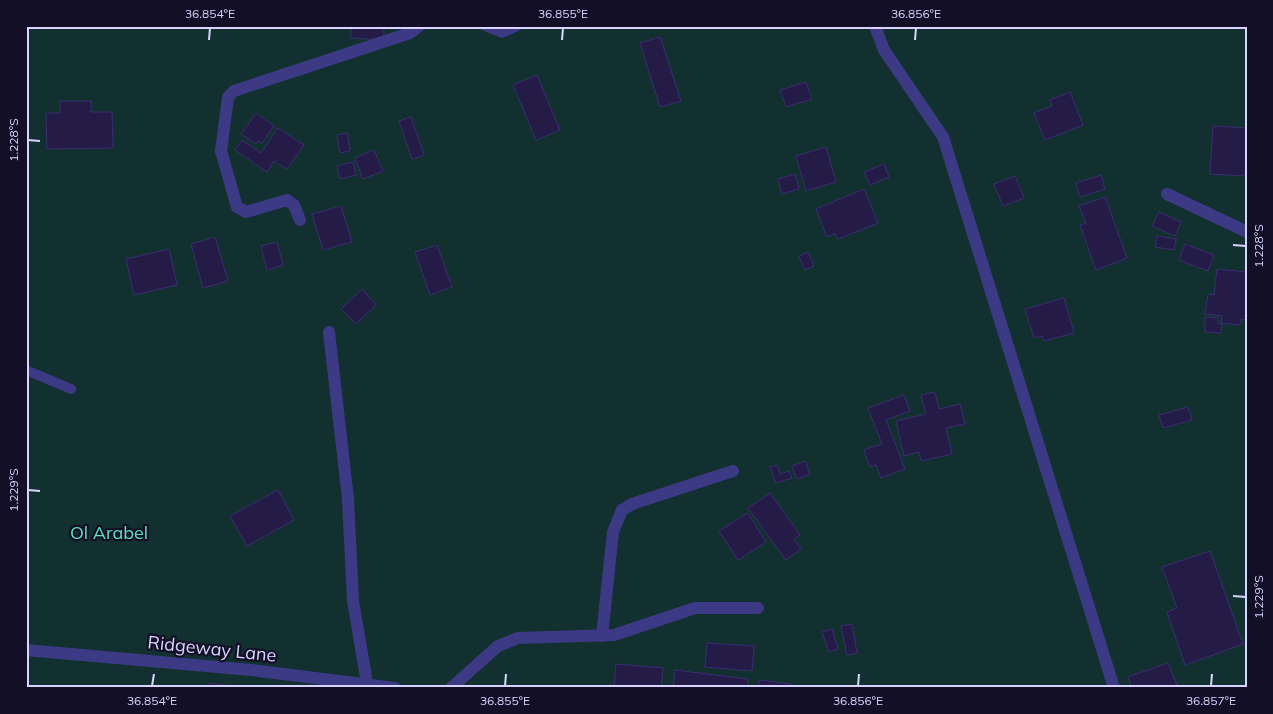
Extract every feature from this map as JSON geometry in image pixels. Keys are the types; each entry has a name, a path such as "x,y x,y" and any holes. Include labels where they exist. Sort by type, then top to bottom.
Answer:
{"street":[{"path":"300,220 294,205 287,200 246,212 237,207 221,151 228,97 234,91 410,33 419,26"},
{"path":"875,26 884,50 943,137 1114,688"},
{"path":"1166,194 1247,232"},
{"path":"329,332 348,499 353,601 367,683"},
{"path":"602,636 613,532 622,510 632,504 733,471"},
{"path":"451,688 498,646 518,638 614,635 682,610 694,608 758,608"},
{"name":"Ridgeway Lane","path":"26,650 242,669 367,683 395,688"}],"lane":[{"path":"485,26 502,33 517,26"},
{"path":"26,370 71,389"}],"green space":[{"name":"Ol Arabel","path":"26,26 1247,26 1247,688 26,688"}],"building":[{"path":"351,26 384,26 384,40 351,38"},
{"path":"660,37 681,101 660,107 640,43"},
{"path":"537,75 560,130 536,140 513,85"},
{"path":"806,82 812,99 786,107 780,90"},
{"path":"1070,92 1083,125 1045,140 1034,113 1052,106 1050,100"},
{"path":"60,101 91,101 91,112 112,112 113,148 47,149 46,113 60,113"},
{"path":"256,113 274,126 262,143 258,141 256,144 241,134"},
{"path":"411,117 424,155 412,159 399,121"},
{"path":"1213,126 1247,128 1247,163 1244,176 1210,174"},
{"path":"278,128 304,145 287,169 274,161 267,172 235,150 242,140 261,153"},
{"path":"347,133 350,151 340,153 337,135"},
{"path":"826,147 836,182 806,191 796,156"},
{"path":"374,150 383,171 363,179 355,158"},
{"path":"353,162 356,175 340,179 337,166"},
{"path":"884,164 889,177 870,185 864,172"},
{"path":"795,174 799,189 782,194 778,179"},
{"path":"1101,175 1105,189 1080,197 1076,183"},
{"path":"1015,176 1024,198 1003,206 994,184"},
{"path":"864,189 878,223 838,239 835,233 827,237 816,209"},
{"path":"1105,197 1127,258 1096,270 1080,225 1086,223 1079,206"},
{"path":"341,206 352,242 323,250 312,214"},
{"path":"1159,212 1181,222 1175,236 1152,226"},
{"path":"1157,236 1176,239 1174,250 1155,247"},
{"path":"215,237 228,281 203,288 191,244"},
{"path":"277,242 283,265 267,270 261,246"},
{"path":"1185,244 1214,255 1208,271 1179,260"},
{"path":"437,245 452,287 430,295 415,252"},
{"path":"169,249 177,285 134,295 126,259"},
{"path":"808,252 814,266 805,270 799,256"},
{"path":"1217,269 1247,272 1247,320 1241,319 1240,325 1221,323 1222,316 1205,314 1208,294 1214,295"},
{"path":"362,289 376,305 356,324 341,309"},
{"path":"1064,298 1074,333 1044,341 1042,336 1034,338 1025,309"},
{"path":"1205,317 1218,318 1218,324 1222,324 1221,333 1205,332"},
{"path":"935,392 939,409 960,404 965,424 946,428 952,454 921,461 919,452 904,456 896,421 926,414 921,395"},
{"path":"904,395 910,411 886,420 905,469 881,478 876,465 870,467 864,450 882,444 868,408"},
{"path":"1188,407 1192,420 1163,428 1159,415"},
{"path":"805,461 810,474 797,479 792,466"},
{"path":"777,465 780,474 789,471 792,478 776,483 770,467"},
{"path":"278,490 294,520 247,546 230,516"},
{"path":"770,493 800,535 794,539 801,549 786,560 748,508"},
{"path":"748,513 766,542 738,560 719,531"},
{"path":"1210,551 1243,644 1185,665 1167,612 1177,608 1162,567"},
{"path":"852,624 857,653 847,655 841,626"},
{"path":"832,629 838,649 829,652 822,632"},
{"path":"707,643 754,646 752,671 705,667"},
{"path":"1168,663 1178,688 1132,688 1128,677"},
{"path":"616,664 663,668 661,688 614,688"},
{"path":"675,670 748,679 747,688 673,688"},
{"path":"759,680 791,684 791,688 759,688"},
{"path":"210,683 241,687 241,688 210,688"}]}
